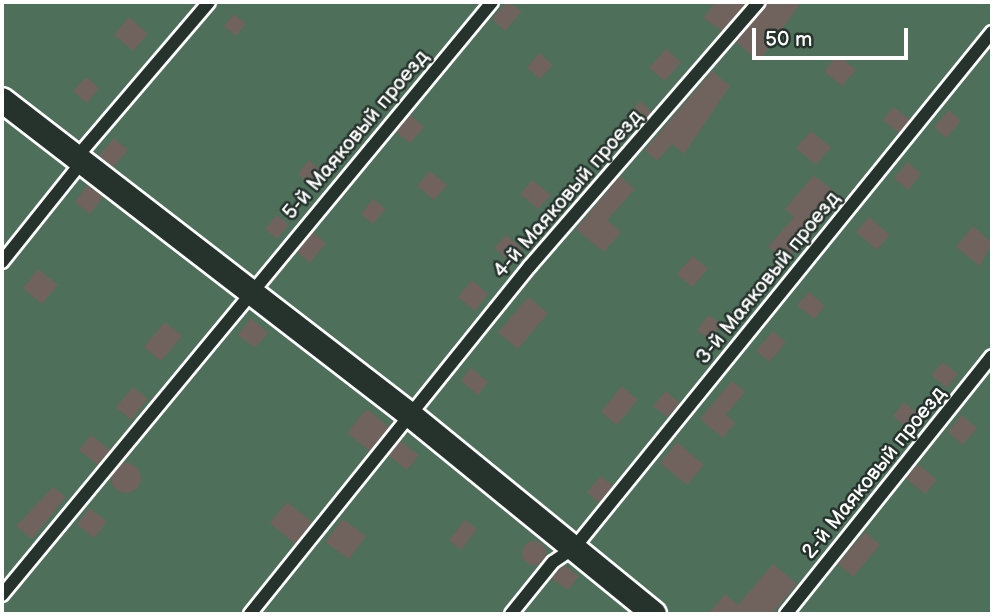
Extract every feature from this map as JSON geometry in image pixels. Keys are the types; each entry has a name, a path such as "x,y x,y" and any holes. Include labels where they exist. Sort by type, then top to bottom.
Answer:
{"street":[{"path":"2,100 409,414 654,614"}],"lane":[{"path":"2,262 78,161 209,2"},
{"name":"5-й Маяковый проезд","path":"2,596 250,292 492,2"},
{"name":"4-й Маяковый проезд","path":"250,614 409,414 759,2"},
{"name":"3-й Маяковый проезд","path":"511,614 554,562 574,548 992,32"},
{"name":"2-й Маяковый проезд","path":"786,614 992,356"}],"green space":[{"path":"2,2 992,2 992,614 2,614"}],"building":[{"path":"507,2 522,11 505,31 492,19"},
{"path":"716,2 748,2 722,31 703,18"},
{"path":"768,2 801,2 759,62 736,42"},
{"path":"234,14 246,24 236,36 224,26"},
{"path":"129,17 148,34 133,51 114,35"},
{"path":"666,49 681,62 665,81 649,68"},
{"path":"539,53 553,65 540,79 527,68"},
{"path":"838,55 856,70 842,86 824,71"},
{"path":"712,71 730,86 684,154 672,144 657,161 645,150"},
{"path":"86,77 99,88 87,103 73,91"},
{"path":"640,101 652,112 642,124 629,114"},
{"path":"894,107 910,120 899,133 883,120"},
{"path":"949,110 961,121 946,138 934,127"},
{"path":"410,115 424,127 410,143 396,132"},
{"path":"811,131 831,147 816,165 796,148"},
{"path":"114,138 128,150 113,167 99,156"},
{"path":"309,160 321,170 310,184 298,174"},
{"path":"908,162 921,174 908,190 894,178"},
{"path":"430,171 447,185 434,200 417,186"},
{"path":"814,175 841,197 785,261 768,247 794,217 785,209"},
{"path":"620,176 635,189 607,220 621,232 604,252 576,229"},
{"path":"532,180 551,195 538,209 520,194"},
{"path":"88,185 103,197 90,214 75,202"},
{"path":"373,199 386,209 373,224 361,214"},
{"path":"277,215 289,225 277,239 265,229"},
{"path":"869,217 890,235 877,250 856,232"},
{"path":"973,226 992,243 980,266 956,247"},
{"path":"313,232 326,243 310,263 297,252"},
{"path":"506,235 523,249 511,263 494,248"},
{"path":"693,256 708,269 692,287 677,274"},
{"path":"38,269 58,285 42,304 23,288"},
{"path":"472,280 488,294 475,311 458,297"},
{"path":"809,292 825,306 814,319 797,305"},
{"path":"528,297 548,313 518,349 498,333"},
{"path":"709,315 722,325 709,340 697,330"},
{"path":"251,318 268,333 255,348 238,335"},
{"path":"165,322 182,336 161,361 144,347"},
{"path":"773,331 786,342 769,362 756,351"},
{"path":"943,362 958,374 947,388 931,375"},
{"path":"471,368 488,382 478,395 461,381"},
{"path":"732,381 745,392 726,415 735,423 723,438 700,419"},
{"path":"622,386 638,400 617,425 601,412"},
{"path":"133,387 148,399 131,420 116,407"},
{"path":"666,391 680,403 667,417 653,406"},
{"path":"904,402 923,418 911,432 893,416"},
{"path":"367,409 389,427 370,451 347,433"},
{"path":"962,415 977,428 963,445 948,432"},
{"path":"91,435 110,450 98,465 79,450"},
{"path":"400,441 419,455 407,470 389,456"},
{"path":"677,442 704,465 687,485 660,463"},
{"path":"126,463 132,464 140,472 140,484 132,492 126,493 120,492 112,484 111,478 112,472 120,464"},
{"path":"918,464 937,480 925,494 906,478"},
{"path":"601,476 613,486 599,503 587,492"},
{"path":"53,487 66,497 32,539 16,526"},
{"path":"287,502 312,522 295,544 270,523"},
{"path":"90,508 107,522 94,538 77,524"},
{"path":"343,519 366,536 349,559 325,542"},
{"path":"465,520 477,529 461,550 449,540"},
{"path":"865,532 880,545 853,577 838,564"},
{"path":"534,541 542,545 546,553 542,561 534,565 526,561 522,553 526,545"},
{"path":"773,564 797,584 772,614 708,614 725,594 738,605"},
{"path":"564,565 579,576 568,590 551,578"}]}
